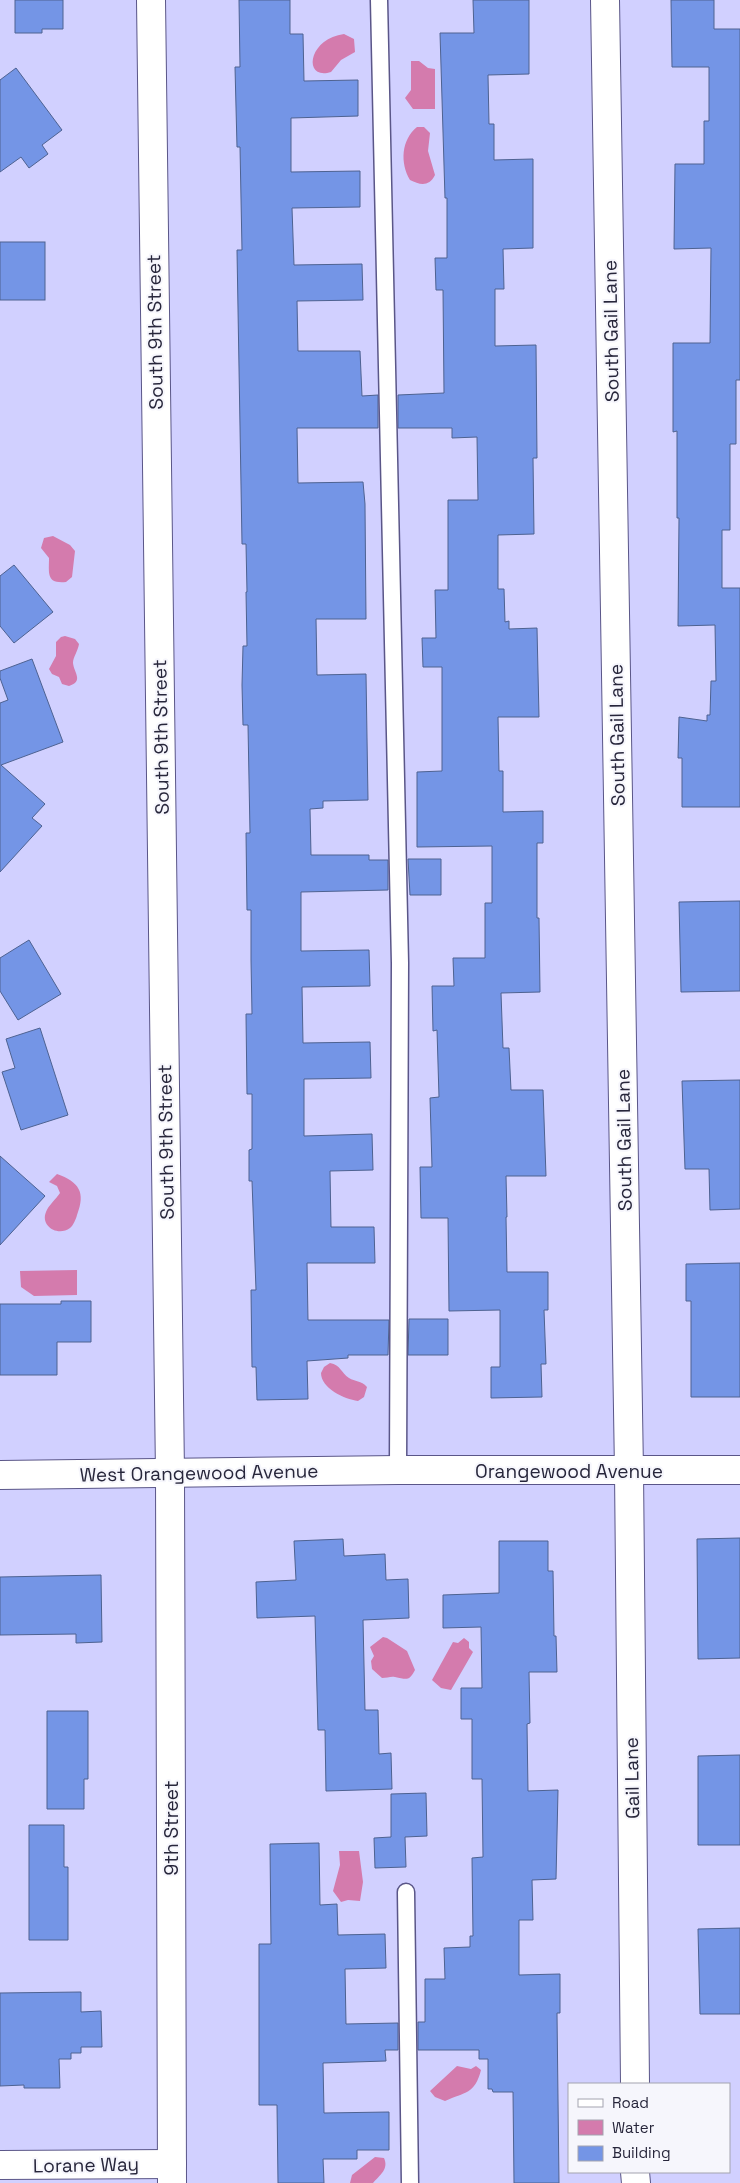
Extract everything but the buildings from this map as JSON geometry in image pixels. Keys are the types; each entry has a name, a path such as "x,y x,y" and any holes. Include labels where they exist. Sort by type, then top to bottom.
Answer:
{"street":[{"name":"South 9th Street","path":"151,0 170,1474"},
{"name":"South Gail Lane","path":"605,0 629,1471"},
{"name":"West Orangewood Avenue","path":"0,1475 398,1470"},
{"name":"Orangewood Avenue","path":"398,1470 740,1470"},
{"name":"Gail Lane","path":"629,1471 634,2083"},
{"name":"9th Street","path":"170,1474 172,2173"},
{"name":"Lorane Way","path":"0,2165 172,2173"}],"lane":[{"path":"378,0 400,953 398,1470"},
{"path":"406,1892 410,2183"}],"water":[{"path":"344,34 354,39 355,52 341,60 331,72 322,73 316,71 313,65 313,58 322,43 332,37"},
{"path":"411,61 419,61 428,68 435,69 435,109 413,109 405,98 411,90"},
{"path":"417,127 424,127 430,133 428,151 435,175 430,182 424,184 410,180 404,159 405,145"},
{"path":"53,536 70,545 75,551 72,577 66,582 52,579 49,573 49,558 41,548 44,538"},
{"path":"65,636 75,639 79,644 73,663 77,679 74,684 69,686 62,684 59,677 52,674 49,669 56,656 56,642"},
{"path":"57,1174 75,1184 79,1189 81,1200 72,1226 60,1231 51,1229 45,1217 48,1207 60,1193 57,1186 49,1182"},
{"path":"77,1270 77,1295 34,1296 21,1287 20,1271"},
{"path":"330,1363 339,1367 349,1378 367,1387 364,1397 358,1401 352,1400 329,1388 321,1373 324,1367"},
{"path":"383,1637 407,1651 415,1670 409,1678 382,1678 372,1669 371,1661 374,1656 370,1647"},
{"path":"464,1638 469,1642 469,1648 473,1652 451,1690 441,1688 432,1680 453,1642 458,1643"},
{"path":"339,1851 359,1851 363,1882 360,1901 348,1900 341,1902 333,1891 340,1865"},
{"path":"457,2066 471,2069 476,2066 481,2070 476,2084 464,2094 445,2101 435,2097 430,2091"},
{"path":"375,2157 384,2158 385,2169 373,2183 350,2183 352,2175"}]}
